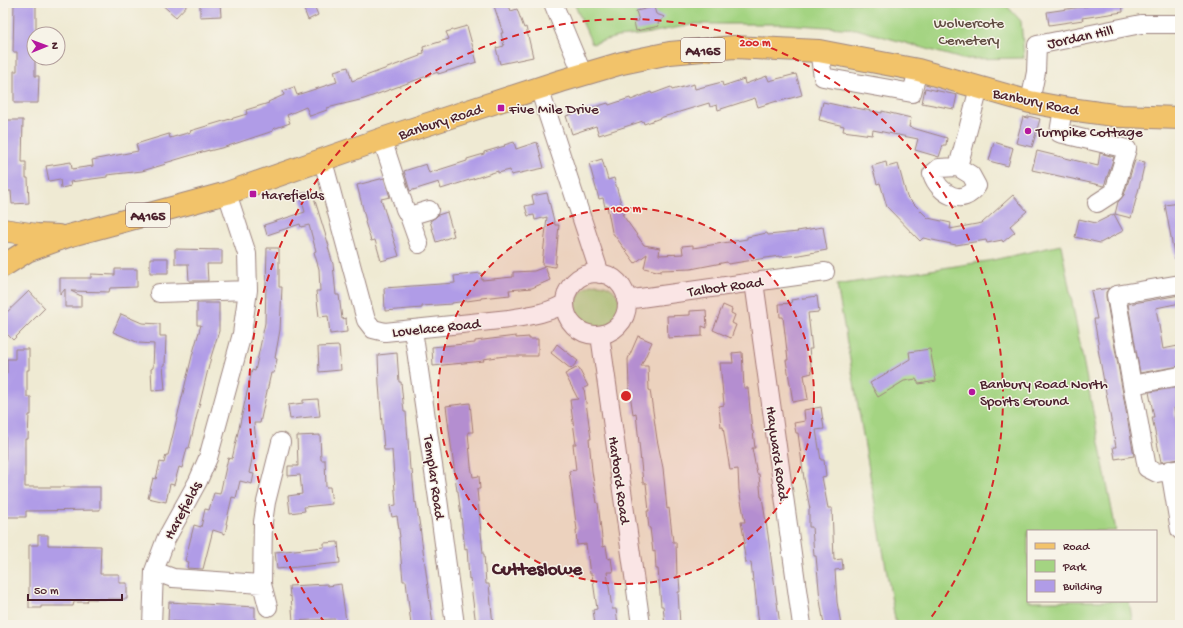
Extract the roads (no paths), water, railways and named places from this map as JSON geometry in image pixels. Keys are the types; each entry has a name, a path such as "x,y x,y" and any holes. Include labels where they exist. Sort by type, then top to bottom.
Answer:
{"main road":[{"name":"Banbury Road","path":"3,266 27,251 68,236 227,193 382,139 539,88 622,63 670,53 734,47 819,51 918,70 1030,102 1120,116 1180,118"},
{"name":"Banbury Road","path":"3,230 37,235 68,236"}],"street":[{"path":"553,3 583,75"},
{"name":"Jordan Hill","path":"1030,102 1036,72 1037,45 1141,24 1180,24"},
{"path":"539,88 600,274"},
{"path":"958,167 979,88"},
{"path":"1063,108 1060,133 1127,149 1114,192 1097,203"},
{"path":"382,139 405,209 419,244"},
{"name":"Lovelace Road","path":"327,174 366,320 373,329 385,332 413,330 522,317 559,307 565,303"},
{"name":"Harefields","path":"152,625 154,571 166,539 198,481 208,458 242,334 248,290 247,254 227,193"},
{"path":"409,216 428,210"},
{"name":"Talbot Road","path":"626,300 825,272"},
{"path":"600,274 616,281 626,300 625,313 621,322 613,329 600,335 585,333 574,327 568,317 565,303 568,291 574,282 587,275 600,274"},
{"name":"Hayward Road","path":"754,282 802,625"},
{"path":"1180,284 1116,295 1147,468 1157,473 1175,470 1180,530"},
{"path":"159,292 248,290"},
{"name":"Templar Road","path":"413,330 438,499 454,625"},
{"name":"Harbord Road","path":"600,335 641,625"},
{"path":"1132,385 1180,376"},
{"path":"268,607 262,584 262,522 281,442"},
{"path":"154,571 173,578 262,584"}],"place":[{"name":"Five Mile Drive","path":"501,108"},
{"name":"Turnpike Cottage","path":"1028,131"},
{"name":"Harefields","path":"253,194"},
{"name":"Banbury Road North Sports Ground","path":"972,392"}],"district":[{"name":"Cutteslowe","path":"537,567"}],"park label":[{"name":"Wolvercote Cemetery","path":"969,30"}]}
